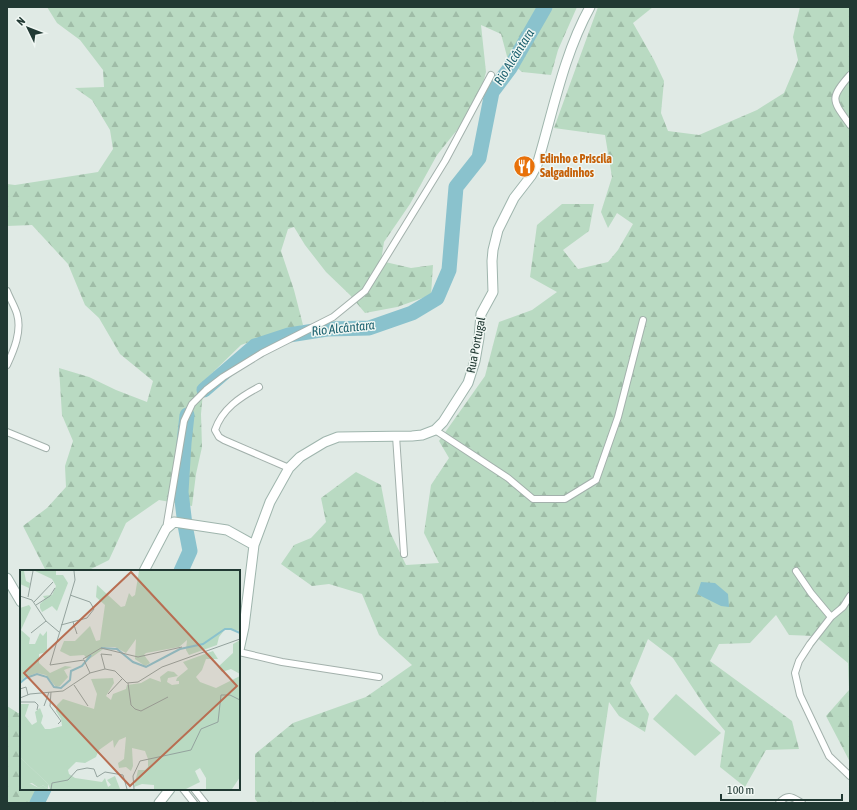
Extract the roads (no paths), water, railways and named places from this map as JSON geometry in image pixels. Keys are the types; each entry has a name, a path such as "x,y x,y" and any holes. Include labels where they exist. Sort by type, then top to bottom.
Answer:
{"street":[{"name":"Rua Portugal","path":"435,430 443,422 468,383 475,361 481,314 493,292 492,261 498,230 514,198 531,176 537,165 562,77 581,23 590,7"},
{"path":"145,570 166,529 184,421 192,404 206,390 223,377 262,353 333,317 365,292 446,161 491,74"},
{"path":"850,75 841,86 834,99 850,125"},
{"path":"7,291 17,315 18,333 14,350 7,365"},
{"path":"240,646 244,627 254,545 270,502 289,468 300,457 338,436 422,435 435,430 508,478 532,499 565,499 596,480 618,417 643,320"},
{"path":"259,387 243,395 232,405 223,415 215,430 219,437 224,440 289,468"},
{"path":"7,432 46,448"},
{"path":"396,436 404,554"},
{"path":"166,529 178,522 227,530 254,545"},
{"path":"796,570 811,593 831,617"},
{"path":"7,578 20,600"},
{"path":"850,596 843,607 831,617 810,644 799,661 795,673 800,695 829,756 850,776"},
{"path":"240,651 282,662 379,677"},
{"path":"159,803 169,790"},
{"path":"184,790 194,803"},
{"path":"195,790 205,803"},
{"path":"779,803 783,798 788,797 802,803"}],"water":[{"path":"701,582 715,583 728,594 729,607 721,606 697,594"}],"waterway":[{"name":"Rio Alcântara","path":"204,390 255,346 289,335 327,329 369,328 412,313 437,298 449,270 456,187 479,158 492,92 510,68 545,7"},
{"name":"Rio Alcântara","path":"181,570 190,551 181,492 187,415"},
{"name":"Rio Alcântara","path":"37,803 44,790"}],"place":[{"name":"Edinho e Priscila Salgadinhos","path":"525,166"}]}
